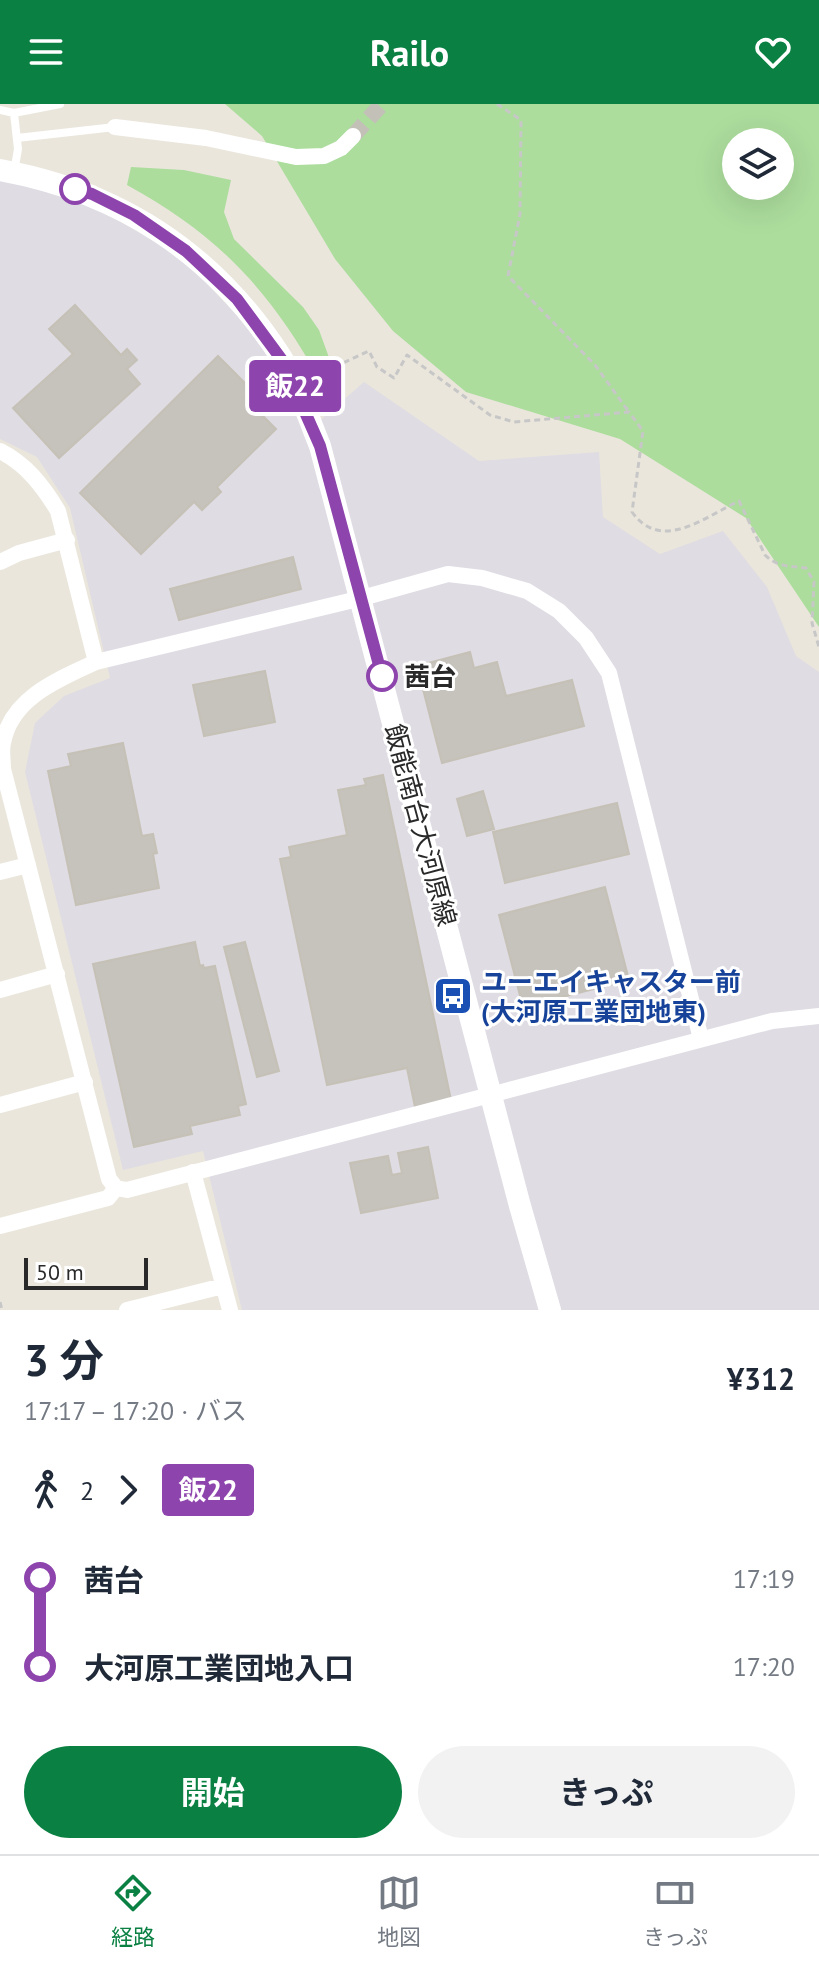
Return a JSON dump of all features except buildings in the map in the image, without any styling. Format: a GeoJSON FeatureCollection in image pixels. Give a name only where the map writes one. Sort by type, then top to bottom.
{"type":"FeatureCollection","features":[{"type":"Feature","properties":{"kind":"street"},"geometry":{"type":"LineString","coordinates":[[115,127],[206,138],[296,157],[324,156],[341,148],[353,136]]}},
{"type":"Feature","properties":{"kind":"street","name":"飯能南台大河原線"},"geometry":{"type":"LineString","coordinates":[[7,171],[92,194],[134,215],[186,251],[237,299],[282,360],[301,398],[320,446],[362,598],[523,1219],[550,1310]]}},
{"type":"Feature","properties":{"kind":"street"},"geometry":{"type":"LineString","coordinates":[[0,451],[30,472],[58,511],[96,662]]}},
{"type":"Feature","properties":{"kind":"street"},"geometry":{"type":"LineString","coordinates":[[0,562],[19,553],[67,540]]}},
{"type":"Feature","properties":{"kind":"street"},"geometry":{"type":"LineString","coordinates":[[701,1039],[609,673],[586,638],[559,611],[527,591],[482,578],[448,574],[362,598],[96,662],[59,679],[30,698],[12,718],[3,743],[1,769],[109,1179],[116,1188],[127,1190],[772,1021],[819,1016]]}},
{"type":"Feature","properties":{"kind":"street"},"geometry":{"type":"LineString","coordinates":[[0,872],[28,865]]}},
{"type":"Feature","properties":{"kind":"street"},"geometry":{"type":"LineString","coordinates":[[0,990],[57,974]]}},
{"type":"Feature","properties":{"kind":"street"},"geometry":{"type":"LineString","coordinates":[[0,1105],[85,1082]]}},
{"type":"Feature","properties":{"kind":"street"},"geometry":{"type":"LineString","coordinates":[[193,1172],[230,1310]]}},
{"type":"Feature","properties":{"kind":"street"},"geometry":{"type":"LineString","coordinates":[[0,1226],[108,1198],[116,1188]]}},
{"type":"Feature","properties":{"kind":"street"},"geometry":{"type":"LineString","coordinates":[[127,1310],[223,1286]]}},
{"type":"Feature","properties":{"kind":"lane"},"geometry":{"type":"LineString","coordinates":[[7,171],[17,138],[5,111],[60,104]]}},
{"type":"Feature","properties":{"kind":"lane"},"geometry":{"type":"LineString","coordinates":[[17,138],[115,127]]}},
{"type":"Feature","properties":{"kind":"path"},"geometry":{"type":"LineString","coordinates":[[497,104],[521,120],[520,214],[508,276],[595,365],[643,431],[632,512],[640,523],[656,531],[676,531],[739,501],[765,555],[781,565],[806,568],[814,582],[812,623],[819,647]]}},
{"type":"Feature","properties":{"kind":"path"},"geometry":{"type":"LineString","coordinates":[[334,367],[369,351],[377,367],[394,378],[407,355],[490,415],[514,422],[629,412]]}},
{"type":"Feature","properties":{"kind":"path"},"geometry":{"type":"LineString","coordinates":[[0,1302],[2,1310]]}},
{"type":"Feature","properties":{"kind":"shaded area"},"geometry":{"type":"Polygon","coordinates":[[[0,178],[93,206],[182,257],[266,346],[310,429],[364,382],[479,461],[599,452],[603,517],[660,554],[723,531],[767,587],[796,656],[819,672],[819,1310],[242,1310],[203,1151],[123,1170],[25,772],[35,723],[64,696],[110,678],[70,508],[37,457],[0,439],[0,178]]]}},
{"type":"Feature","properties":{"kind":"green space"},"geometry":{"type":"Polygon","coordinates":[[[225,104],[819,104],[819,627],[746,518],[620,439],[466,392],[393,331],[335,259],[262,136],[225,104]]]}},
{"type":"Feature","properties":{"kind":"green space"},"geometry":{"type":"Polygon","coordinates":[[[131,167],[184,170],[231,180],[224,212],[234,239],[303,307],[319,330],[335,374],[319,379],[281,318],[260,291],[214,244],[188,223],[127,185],[131,167]]]}},
{"type":"Feature","properties":{"kind":"tunnel"},"geometry":{"type":"LineString","coordinates":[[353,136],[382,104]]}},
{"type":"Feature","properties":{"kind":"bus line","name":"飯22"},"geometry":{"type":"LineString","coordinates":[[75,189],[134,215],[186,251],[237,299],[282,360],[320,446],[382,676]]}},
{"type":"Feature","properties":{"kind":"place","name":"茜台"},"geometry":{"type":"Point","coordinates":[382,676]}},
{"type":"Feature","properties":{"kind":"place","name":"ユーエイキャスター前 (大河原工業団地東)"},"geometry":{"type":"Point","coordinates":[453,996]}}]}
